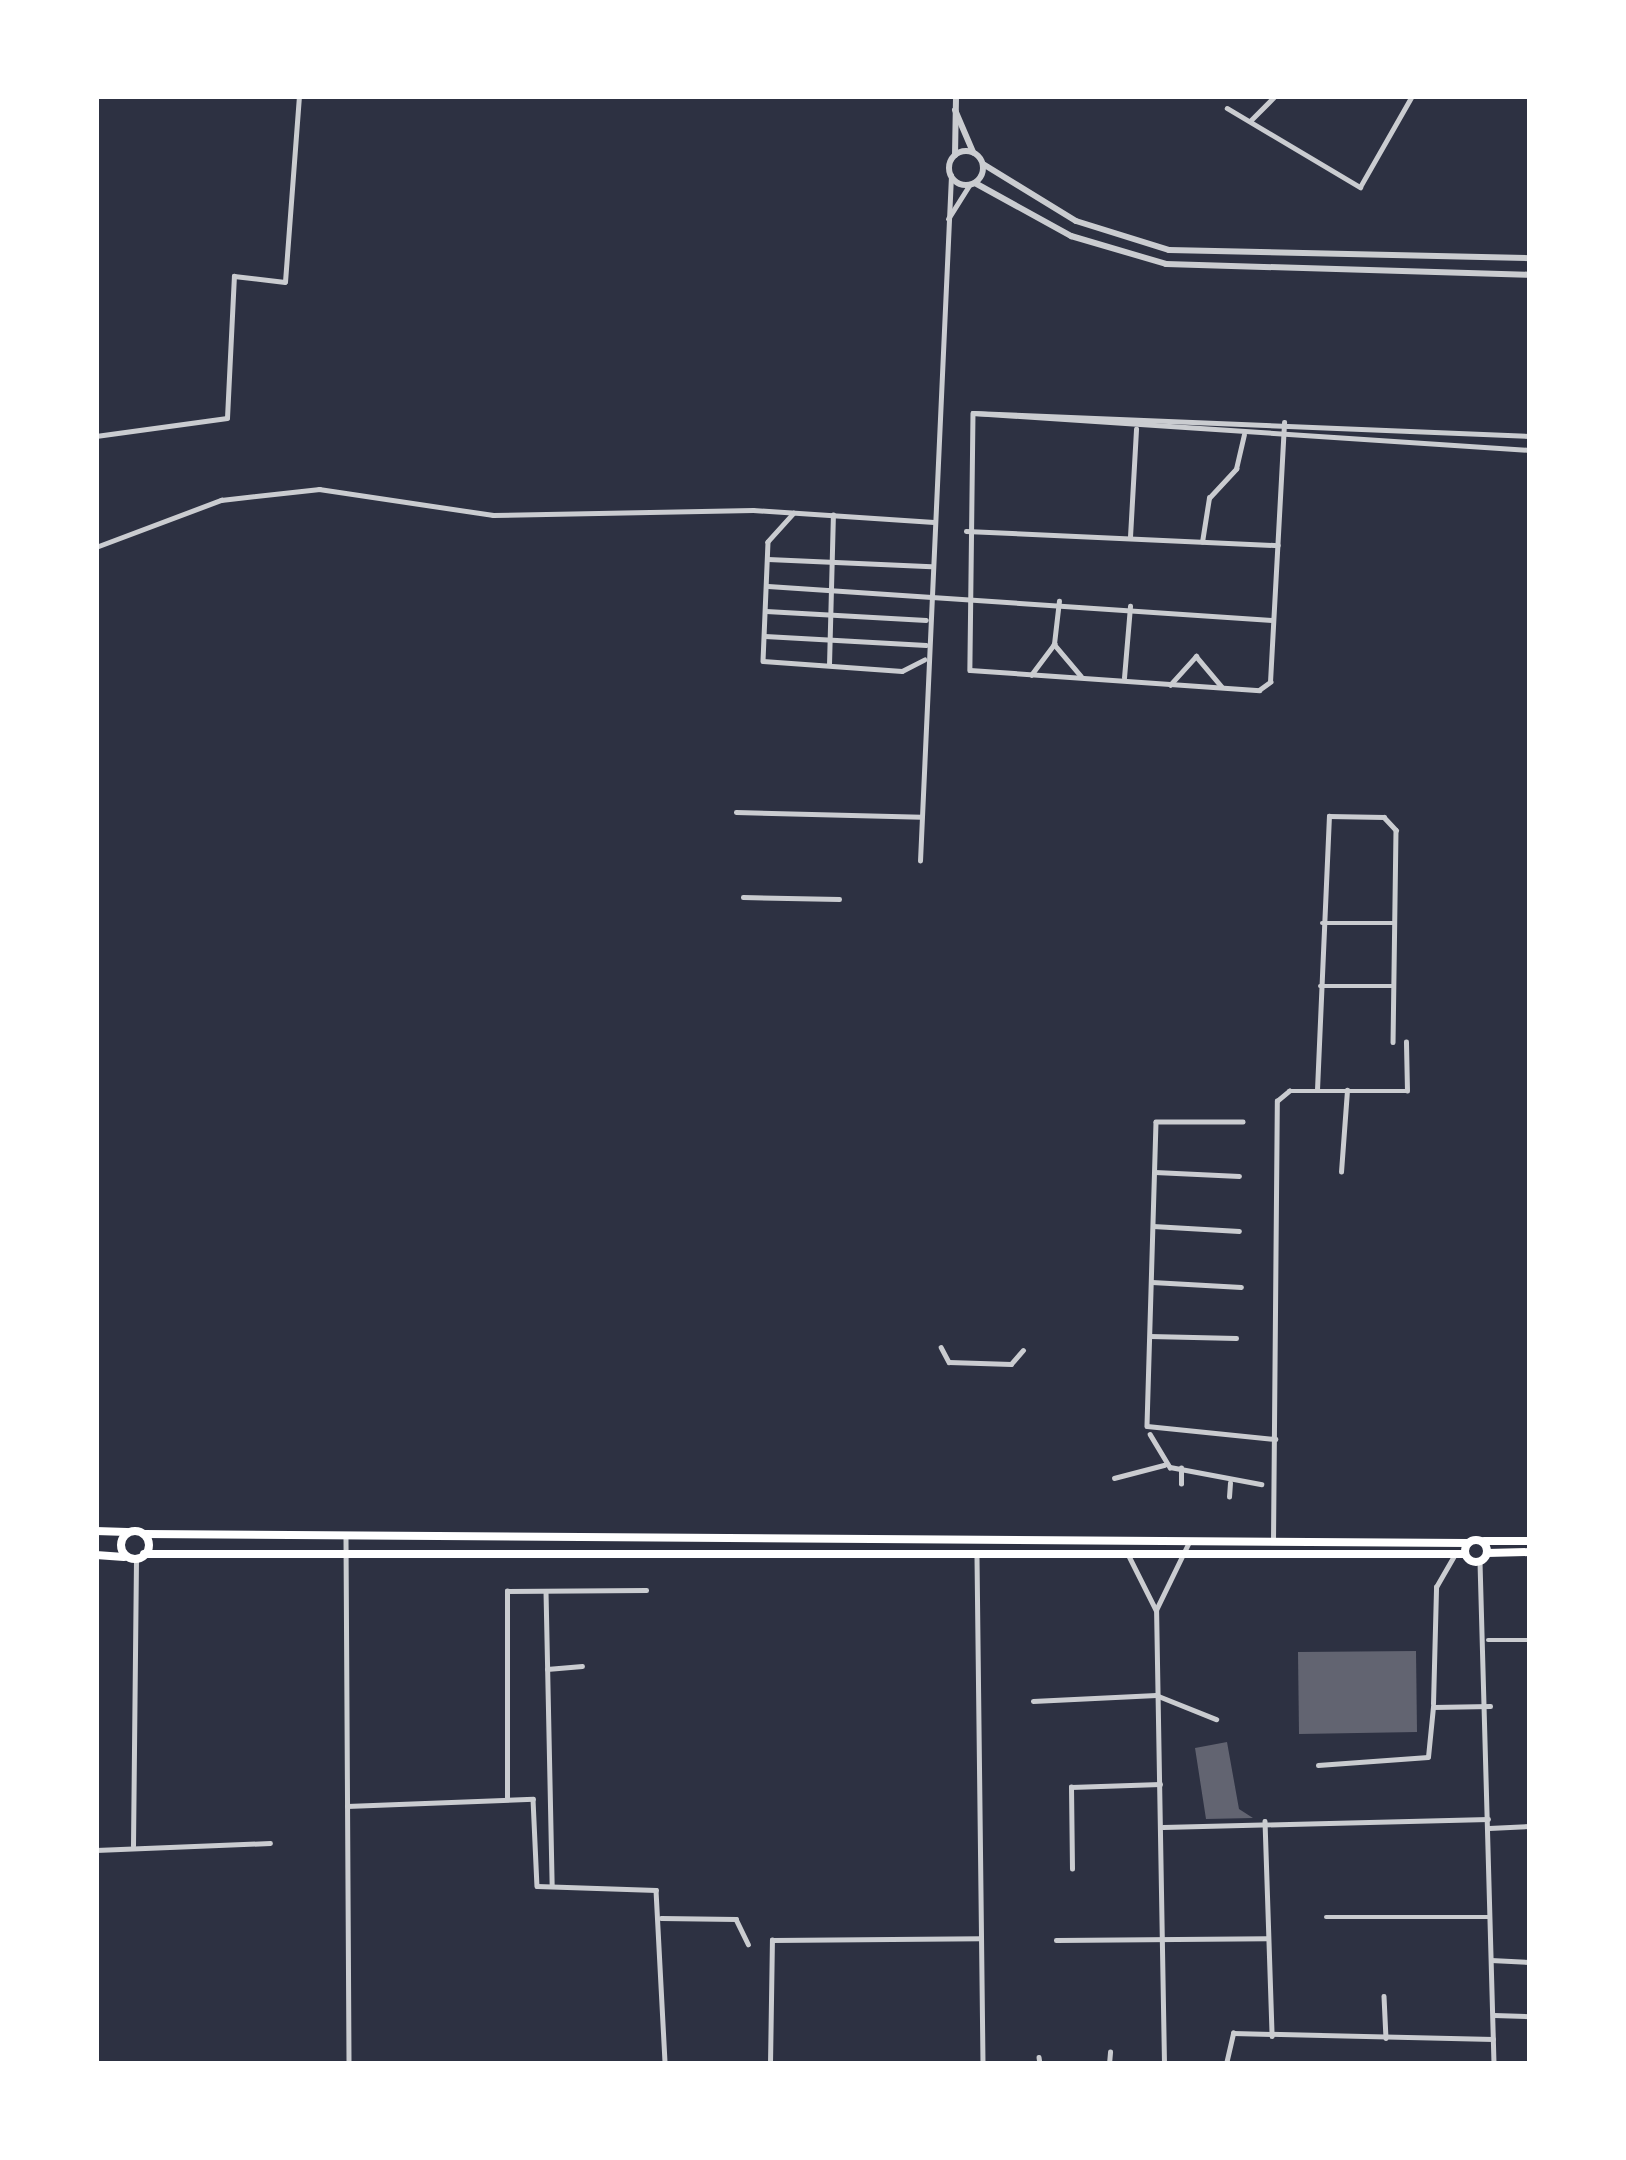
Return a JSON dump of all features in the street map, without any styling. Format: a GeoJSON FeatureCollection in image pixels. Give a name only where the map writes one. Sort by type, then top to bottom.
{"type":"FeatureCollection","features":[{"type":"Feature","properties":{"kind":"main road"},"geometry":{"type":"LineString","coordinates":[[96,1531],[346,1538],[1273,1541],[1463,1550],[1480,1562],[1487,1553]]}},
{"type":"Feature","properties":{"kind":"main road"},"geometry":{"type":"LineString","coordinates":[[128,1532],[136,1557]]}},
{"type":"Feature","properties":{"kind":"main road"},"geometry":{"type":"LineString","coordinates":[[136,1557],[144,1534]]}},
{"type":"Feature","properties":{"kind":"main road"},"geometry":{"type":"LineString","coordinates":[[96,1555],[1463,1550],[1481,1541],[1530,1541]]}},
{"type":"Feature","properties":{"kind":"main road"},"geometry":{"type":"LineString","coordinates":[[1481,1541],[1487,1553]]}},
{"type":"Feature","properties":{"kind":"main road"},"geometry":{"type":"LineString","coordinates":[[1487,1553],[1530,1552]]}},
{"type":"Feature","properties":{"kind":"street"},"geometry":{"type":"LineString","coordinates":[[96,436],[226,418],[234,276],[285,282],[299,96]]}},
{"type":"Feature","properties":{"kind":"street"},"geometry":{"type":"LineString","coordinates":[[920,861],[945,224],[955,154],[956,96]]}},
{"type":"Feature","properties":{"kind":"street"},"geometry":{"type":"LineString","coordinates":[[1250,121],[1275,96]]}},
{"type":"Feature","properties":{"kind":"street"},"geometry":{"type":"LineString","coordinates":[[1227,107],[1360,188],[1412,96]]}},
{"type":"Feature","properties":{"kind":"street"},"geometry":{"type":"LineString","coordinates":[[955,107],[973,152],[983,164],[1076,221],[1169,250],[1530,258]]}},
{"type":"Feature","properties":{"kind":"street"},"geometry":{"type":"LineString","coordinates":[[955,154],[973,152]]}},
{"type":"Feature","properties":{"kind":"street"},"geometry":{"type":"LineString","coordinates":[[945,224],[983,164]]}},
{"type":"Feature","properties":{"kind":"street"},"geometry":{"type":"LineString","coordinates":[[951,176],[1071,236],[1166,264],[1530,275]]}},
{"type":"Feature","properties":{"kind":"street"},"geometry":{"type":"LineString","coordinates":[[973,413],[966,531],[971,596],[968,666],[1223,688],[1269,685],[1284,422]]}},
{"type":"Feature","properties":{"kind":"street"},"geometry":{"type":"LineString","coordinates":[[973,413],[1284,422],[1530,436]]}},
{"type":"Feature","properties":{"kind":"street"},"geometry":{"type":"LineString","coordinates":[[973,413],[1136,428],[1530,450]]}},
{"type":"Feature","properties":{"kind":"street"},"geometry":{"type":"LineString","coordinates":[[1130,537],[1136,428]]}},
{"type":"Feature","properties":{"kind":"street"},"geometry":{"type":"LineString","coordinates":[[1202,542],[1209,498],[1236,469],[1244,435]]}},
{"type":"Feature","properties":{"kind":"street"},"geometry":{"type":"LineString","coordinates":[[96,547],[259,491],[382,492],[493,515],[794,513],[934,522]]}},
{"type":"Feature","properties":{"kind":"street"},"geometry":{"type":"LineString","coordinates":[[794,513],[770,538],[763,661],[902,671],[925,659]]}},
{"type":"Feature","properties":{"kind":"street"},"geometry":{"type":"LineString","coordinates":[[829,665],[833,515]]}},
{"type":"Feature","properties":{"kind":"street"},"geometry":{"type":"LineString","coordinates":[[966,531],[1278,545]]}},
{"type":"Feature","properties":{"kind":"street"},"geometry":{"type":"LineString","coordinates":[[769,559],[932,566]]}},
{"type":"Feature","properties":{"kind":"street"},"geometry":{"type":"LineString","coordinates":[[768,586],[932,592],[1272,620]]}},
{"type":"Feature","properties":{"kind":"street"},"geometry":{"type":"LineString","coordinates":[[1031,675],[1054,644],[1059,601]]}},
{"type":"Feature","properties":{"kind":"street"},"geometry":{"type":"LineString","coordinates":[[1124,681],[1130,606]]}},
{"type":"Feature","properties":{"kind":"street"},"geometry":{"type":"LineString","coordinates":[[766,611],[929,620]]}},
{"type":"Feature","properties":{"kind":"street"},"geometry":{"type":"LineString","coordinates":[[765,636],[926,645]]}},
{"type":"Feature","properties":{"kind":"street"},"geometry":{"type":"LineString","coordinates":[[1054,644],[1082,678]]}},
{"type":"Feature","properties":{"kind":"street"},"geometry":{"type":"LineString","coordinates":[[1170,686],[1203,656],[1223,688]]}},
{"type":"Feature","properties":{"kind":"street"},"geometry":{"type":"LineString","coordinates":[[736,812],[920,817]]}},
{"type":"Feature","properties":{"kind":"street"},"geometry":{"type":"LineString","coordinates":[[1317,1090],[1321,828],[1342,814],[1394,823],[1393,1042]]}},
{"type":"Feature","properties":{"kind":"street"},"geometry":{"type":"LineString","coordinates":[[743,897],[839,899]]}},
{"type":"Feature","properties":{"kind":"street"},"geometry":{"type":"LineString","coordinates":[[1319,923],[1394,923]]}},
{"type":"Feature","properties":{"kind":"street"},"geometry":{"type":"LineString","coordinates":[[1320,986],[1394,986]]}},
{"type":"Feature","properties":{"kind":"street"},"geometry":{"type":"LineString","coordinates":[[1273,1541],[1275,1112],[1283,1093],[1407,1091],[1406,1042]]}},
{"type":"Feature","properties":{"kind":"street"},"geometry":{"type":"LineString","coordinates":[[1341,1172],[1347,1090]]}},
{"type":"Feature","properties":{"kind":"street"},"geometry":{"type":"LineString","coordinates":[[1165,1464],[1150,1434],[1156,1123],[1243,1122]]}},
{"type":"Feature","properties":{"kind":"street"},"geometry":{"type":"LineString","coordinates":[[1155,1172],[1238,1176]]}},
{"type":"Feature","properties":{"kind":"street"},"geometry":{"type":"LineString","coordinates":[[1154,1226],[1239,1231]]}},
{"type":"Feature","properties":{"kind":"street"},"geometry":{"type":"LineString","coordinates":[[1152,1282],[1241,1287]]}},
{"type":"Feature","properties":{"kind":"street"},"geometry":{"type":"LineString","coordinates":[[1150,1336],[1236,1338]]}},
{"type":"Feature","properties":{"kind":"street"},"geometry":{"type":"LineString","coordinates":[[940,1347],[950,1362],[1011,1364],[1023,1350]]}},
{"type":"Feature","properties":{"kind":"street"},"geometry":{"type":"LineString","coordinates":[[1150,1434],[1275,1439]]}},
{"type":"Feature","properties":{"kind":"street"},"geometry":{"type":"LineString","coordinates":[[1114,1478],[1165,1464],[1219,1470],[1230,1483],[1229,1498]]}},
{"type":"Feature","properties":{"kind":"street"},"geometry":{"type":"LineString","coordinates":[[1181,1468],[1181,1484]]}},
{"type":"Feature","properties":{"kind":"street"},"geometry":{"type":"LineString","coordinates":[[1230,1483],[1261,1484]]}},
{"type":"Feature","properties":{"kind":"street"},"geometry":{"type":"LineString","coordinates":[[346,1538],[350,2064]]}},
{"type":"Feature","properties":{"kind":"street"},"geometry":{"type":"LineString","coordinates":[[1164,2064],[1168,1934],[1156,1610],[1190,1541]]}},
{"type":"Feature","properties":{"kind":"street"},"geometry":{"type":"LineString","coordinates":[[1318,1765],[1428,1756],[1436,1587],[1463,1550]]}},
{"type":"Feature","properties":{"kind":"street"},"geometry":{"type":"LineString","coordinates":[[977,1551],[983,2064]]}},
{"type":"Feature","properties":{"kind":"street"},"geometry":{"type":"LineString","coordinates":[[1127,1553],[1156,1610]]}},
{"type":"Feature","properties":{"kind":"street"},"geometry":{"type":"LineString","coordinates":[[134,1846],[136,1557]]}},
{"type":"Feature","properties":{"kind":"street"},"geometry":{"type":"LineString","coordinates":[[1480,1562],[1490,1706],[1494,2064]]}},
{"type":"Feature","properties":{"kind":"street"},"geometry":{"type":"LineString","coordinates":[[507,1797],[507,1591],[646,1590]]}},
{"type":"Feature","properties":{"kind":"street"},"geometry":{"type":"LineString","coordinates":[[546,1591],[552,1888]]}},
{"type":"Feature","properties":{"kind":"street"},"geometry":{"type":"LineString","coordinates":[[1488,1640],[1530,1640]]}},
{"type":"Feature","properties":{"kind":"street"},"geometry":{"type":"LineString","coordinates":[[547,1669],[582,1666]]}},
{"type":"Feature","properties":{"kind":"street"},"geometry":{"type":"LineString","coordinates":[[1033,1701],[1156,1695],[1216,1719]]}},
{"type":"Feature","properties":{"kind":"street"},"geometry":{"type":"LineString","coordinates":[[1433,1707],[1490,1706]]}},
{"type":"Feature","properties":{"kind":"street"},"geometry":{"type":"LineString","coordinates":[[1072,1869],[1071,1787],[1160,1784]]}},
{"type":"Feature","properties":{"kind":"street"},"geometry":{"type":"LineString","coordinates":[[347,1806],[533,1799],[537,1886],[656,1890],[665,2064]]}},
{"type":"Feature","properties":{"kind":"street"},"geometry":{"type":"LineString","coordinates":[[1163,1827],[1489,1819]]}},
{"type":"Feature","properties":{"kind":"street"},"geometry":{"type":"LineString","coordinates":[[1265,1821],[1272,2036]]}},
{"type":"Feature","properties":{"kind":"street"},"geometry":{"type":"LineString","coordinates":[[1489,1828],[1530,1826]]}},
{"type":"Feature","properties":{"kind":"street"},"geometry":{"type":"LineString","coordinates":[[96,1850],[270,1843]]}},
{"type":"Feature","properties":{"kind":"street"},"geometry":{"type":"LineString","coordinates":[[1326,1917],[1490,1917]]}},
{"type":"Feature","properties":{"kind":"street"},"geometry":{"type":"LineString","coordinates":[[661,1918],[736,1919],[748,1944]]}},
{"type":"Feature","properties":{"kind":"street"},"geometry":{"type":"LineString","coordinates":[[1056,1940],[1168,1934],[1267,1938]]}},
{"type":"Feature","properties":{"kind":"street"},"geometry":{"type":"LineString","coordinates":[[770,2064],[772,1940],[981,1938]]}},
{"type":"Feature","properties":{"kind":"street"},"geometry":{"type":"LineString","coordinates":[[1492,1960],[1530,1961]]}},
{"type":"Feature","properties":{"kind":"street"},"geometry":{"type":"LineString","coordinates":[[1384,1996],[1386,2038]]}},
{"type":"Feature","properties":{"kind":"street"},"geometry":{"type":"LineString","coordinates":[[1493,2015],[1530,2016]]}},
{"type":"Feature","properties":{"kind":"street"},"geometry":{"type":"LineString","coordinates":[[1226,2064],[1228,2035],[1493,2039]]}},
{"type":"Feature","properties":{"kind":"street"},"geometry":{"type":"LineString","coordinates":[[1109,2064],[1110,2052]]}},
{"type":"Feature","properties":{"kind":"building"},"geometry":{"type":"Polygon","coordinates":[[[1416,1651],[1417,1732],[1299,1734],[1298,1652],[1416,1651]]]}},
{"type":"Feature","properties":{"kind":"building"},"geometry":{"type":"Polygon","coordinates":[[[1227,1742],[1239,1809],[1253,1818],[1206,1819],[1195,1748],[1227,1742]]]}}]}
